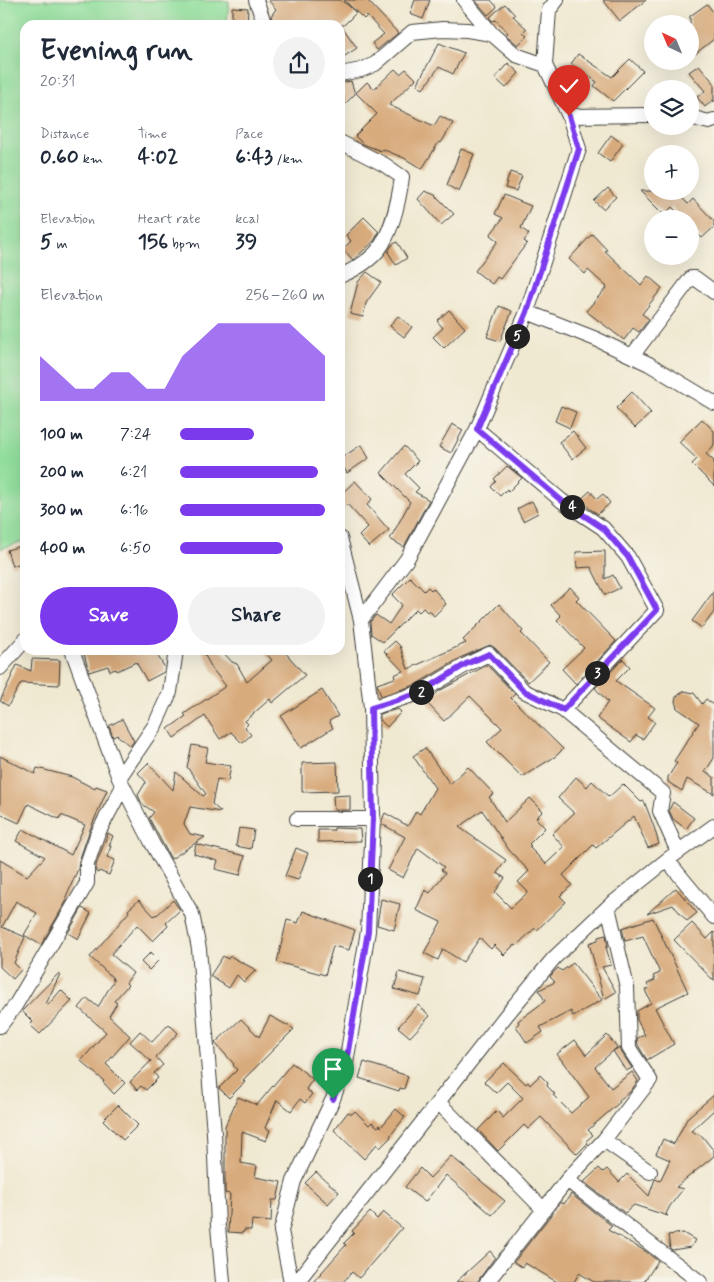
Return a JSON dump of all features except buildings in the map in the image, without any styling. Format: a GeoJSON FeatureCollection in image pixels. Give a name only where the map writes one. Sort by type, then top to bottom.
{"type":"FeatureCollection","features":[{"type":"Feature","properties":{"kind":"street"},"geometry":{"type":"LineString","coordinates":[[256,0],[263,20]]}},
{"type":"Feature","properties":{"kind":"street"},"geometry":{"type":"LineString","coordinates":[[464,0],[492,34],[516,56],[545,65]]}},
{"type":"Feature","properties":{"kind":"street"},"geometry":{"type":"LineString","coordinates":[[361,620],[406,559],[477,429],[527,312],[579,149],[569,116],[545,65],[550,3]]}},
{"type":"Feature","properties":{"kind":"street"},"geometry":{"type":"LineString","coordinates":[[345,73],[361,70],[374,64],[412,32],[443,28],[492,34]]}},
{"type":"Feature","properties":{"kind":"street"},"geometry":{"type":"LineString","coordinates":[[569,116],[644,115]]}},
{"type":"Feature","properties":{"kind":"street"},"geometry":{"type":"LineString","coordinates":[[699,119],[709,122],[714,120]]}},
{"type":"Feature","properties":{"kind":"street"},"geometry":{"type":"LineString","coordinates":[[345,144],[385,164],[402,177],[399,198],[388,231],[379,249],[363,264],[345,273]]}},
{"type":"Feature","properties":{"kind":"street"},"geometry":{"type":"LineString","coordinates":[[632,356],[691,278],[695,278],[714,292]]}},
{"type":"Feature","properties":{"kind":"street"},"geometry":{"type":"LineString","coordinates":[[527,312],[596,339],[632,356],[714,403]]}},
{"type":"Feature","properties":{"kind":"street"},"geometry":{"type":"LineString","coordinates":[[477,429],[562,501],[603,528],[628,557],[657,610],[563,710]]}},
{"type":"Feature","properties":{"kind":"street"},"geometry":{"type":"LineString","coordinates":[[291,1282],[281,1231],[294,1181],[333,1099],[346,1063],[368,931],[373,819],[371,708],[361,620],[345,558]]}},
{"type":"Feature","properties":{"kind":"street"},"geometry":{"type":"LineString","coordinates":[[0,668],[20,646]]}},
{"type":"Feature","properties":{"kind":"street"},"geometry":{"type":"LineString","coordinates":[[371,708],[420,693],[466,664],[489,654],[524,691],[563,710],[663,793],[660,810],[672,856],[714,917]]}},
{"type":"Feature","properties":{"kind":"street"},"geometry":{"type":"LineString","coordinates":[[74,655],[121,782],[152,844],[192,914],[199,949],[214,1132],[218,1226],[223,1282]]}},
{"type":"Feature","properties":{"kind":"street"},"geometry":{"type":"LineString","coordinates":[[0,1026],[15,1006],[87,883],[87,864],[97,835],[121,782],[156,725],[170,692],[175,655]]}},
{"type":"Feature","properties":{"kind":"street"},"geometry":{"type":"LineString","coordinates":[[297,819],[373,819]]}},
{"type":"Feature","properties":{"kind":"street"},"geometry":{"type":"LineString","coordinates":[[297,1282],[508,1013],[554,958],[608,907],[672,856],[714,826]]}},
{"type":"Feature","properties":{"kind":"street"},"geometry":{"type":"LineString","coordinates":[[487,1282],[567,1180],[604,1140],[650,1080],[629,1048],[627,987],[608,907]]}},
{"type":"Feature","properties":{"kind":"street"},"geometry":{"type":"LineString","coordinates":[[438,1103],[544,1210]]}},
{"type":"Feature","properties":{"kind":"street"},"geometry":{"type":"LineString","coordinates":[[604,1140],[650,1172]]}},
{"type":"Feature","properties":{"kind":"street"},"geometry":{"type":"LineString","coordinates":[[567,1180],[700,1282]]}},
{"type":"Feature","properties":{"kind":"green space"},"geometry":{"type":"Polygon","coordinates":[[[0,0],[229,1],[227,20],[20,20],[20,543],[0,549],[0,0]]]}},
{"type":"Feature","properties":{"kind":"route"},"geometry":{"type":"LineString","coordinates":[[333,1099],[346,1063],[368,931],[373,819],[371,708],[420,693],[466,664],[489,654],[524,691],[563,710],[657,610],[628,557],[603,528],[562,501],[477,429],[527,312],[579,149],[569,116]]}}]}
